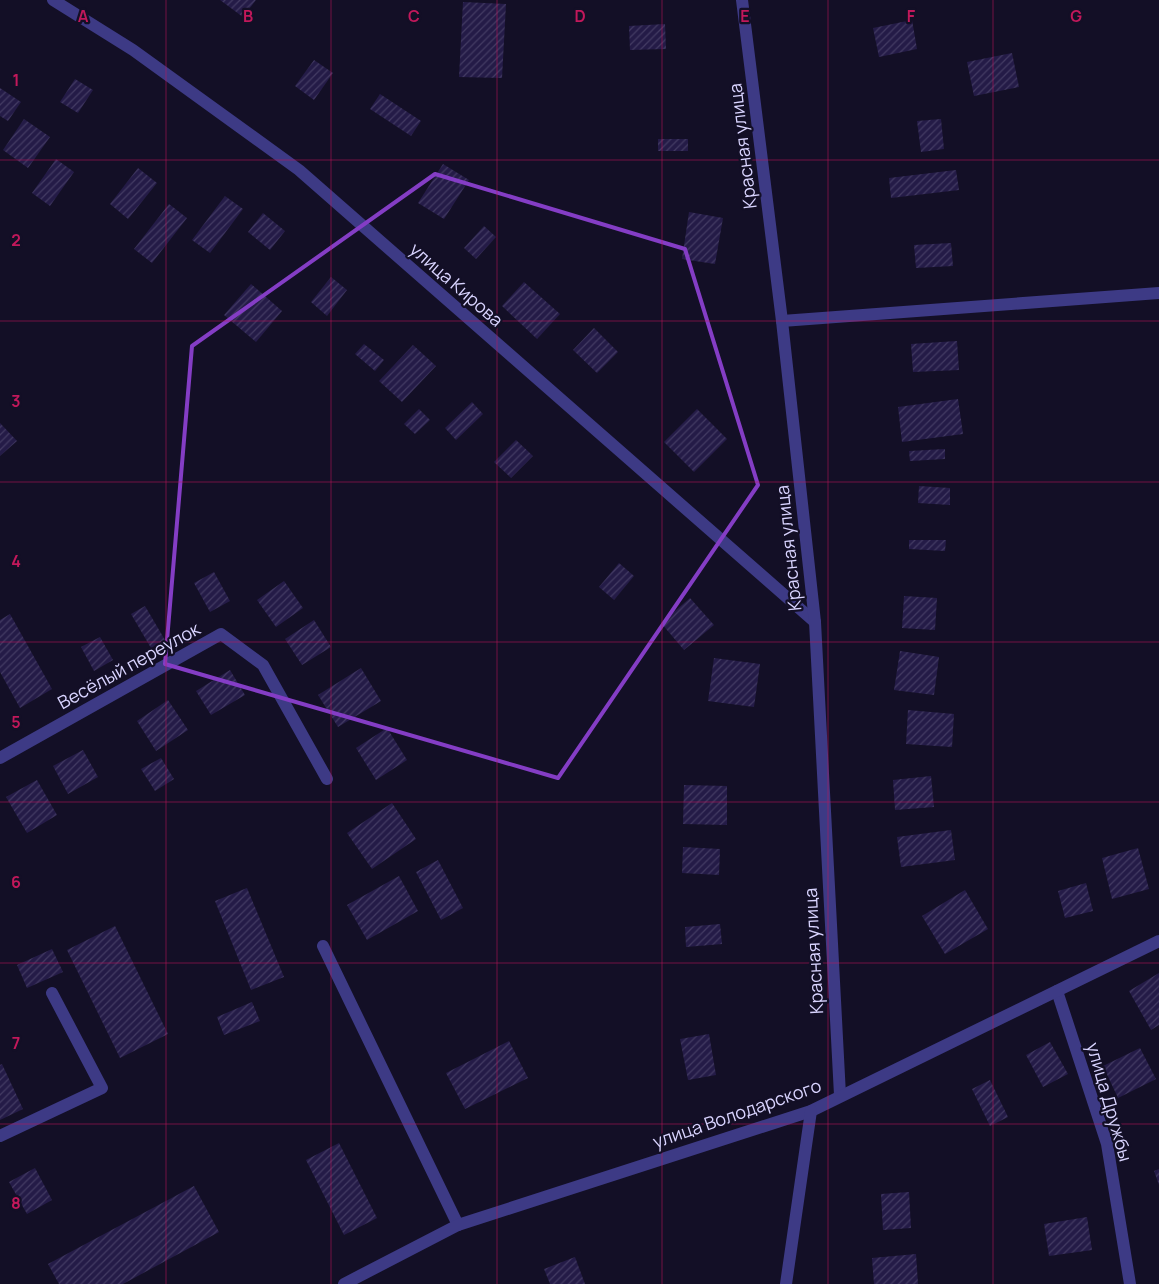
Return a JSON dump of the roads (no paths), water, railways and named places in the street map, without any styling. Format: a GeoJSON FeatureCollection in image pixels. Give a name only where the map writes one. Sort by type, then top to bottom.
{"type":"FeatureCollection","features":[{"type":"Feature","properties":{"kind":"street","name":"улица Кирова"},"geometry":{"type":"LineString","coordinates":[[53,0],[133,50],[298,170],[815,622]]}},
{"type":"Feature","properties":{"kind":"street","name":"Красная улица"},"geometry":{"type":"LineString","coordinates":[[742,0],[782,321],[815,622],[840,1096]]}},
{"type":"Feature","properties":{"kind":"street"},"geometry":{"type":"LineString","coordinates":[[782,321],[1159,293]]}},
{"type":"Feature","properties":{"kind":"street","name":"Весёлый переулок"},"geometry":{"type":"LineString","coordinates":[[0,758],[222,634],[263,665],[327,779]]}},
{"type":"Feature","properties":{"kind":"street","name":"улица Володарского"},"geometry":{"type":"LineString","coordinates":[[344,1284],[458,1225],[811,1111],[1159,941]]}},
{"type":"Feature","properties":{"kind":"street"},"geometry":{"type":"LineString","coordinates":[[323,946],[458,1225]]}},
{"type":"Feature","properties":{"kind":"street","name":"улица Дружбы"},"geometry":{"type":"LineString","coordinates":[[1057,991],[1107,1144],[1130,1284]]}},
{"type":"Feature","properties":{"kind":"street"},"geometry":{"type":"LineString","coordinates":[[0,1136],[102,1088],[52,993]]}},
{"type":"Feature","properties":{"kind":"street"},"geometry":{"type":"LineString","coordinates":[[786,1284],[811,1111]]}}]}
